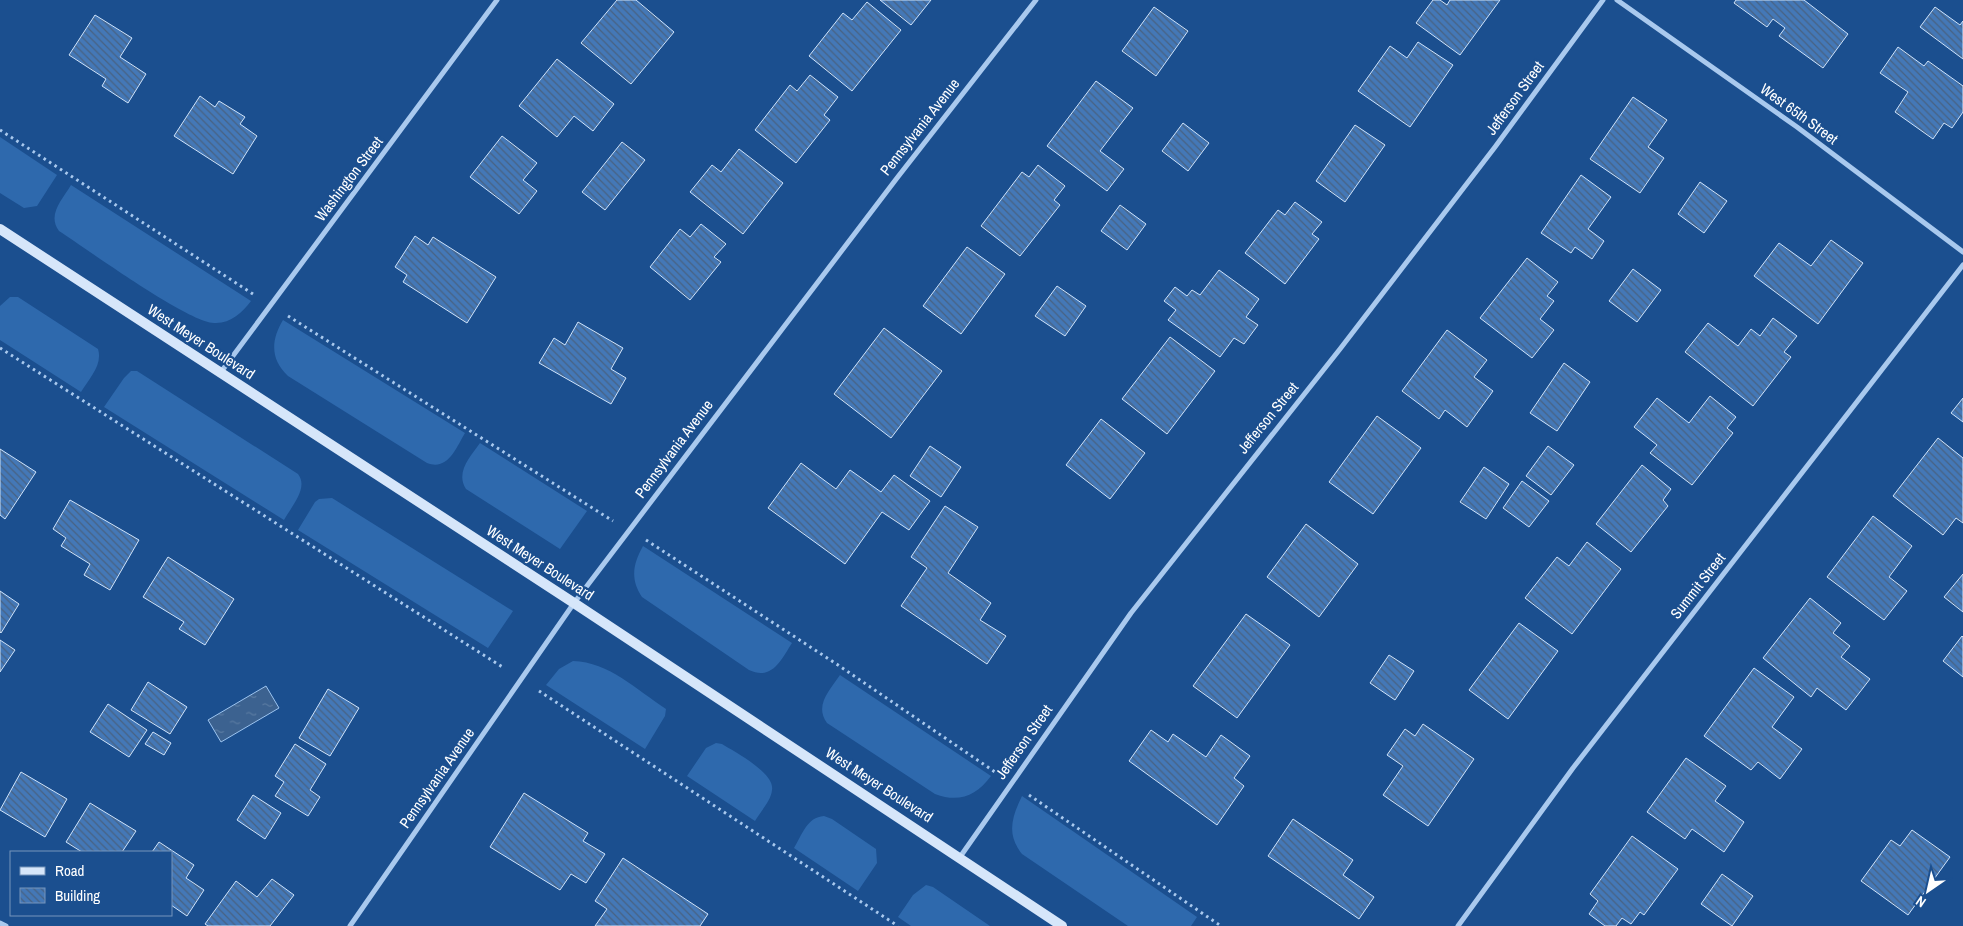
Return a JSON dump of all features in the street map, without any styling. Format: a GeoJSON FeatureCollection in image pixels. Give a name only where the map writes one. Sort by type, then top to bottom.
{"type":"FeatureCollection","features":[{"type":"Feature","properties":{"kind":"main road","name":"West Meyer Boulevard"},"geometry":{"type":"LineString","coordinates":[[0,229],[574,603],[1062,926]]}},
{"type":"Feature","properties":{"kind":"street","name":"Washington Street"},"geometry":{"type":"LineString","coordinates":[[221,372],[497,0]]}},
{"type":"Feature","properties":{"kind":"street","name":"Pennsylvania Avenue"},"geometry":{"type":"LineString","coordinates":[[350,926],[574,603],[890,186],[1036,0]]}},
{"type":"Feature","properties":{"kind":"street","name":"Jefferson Street"},"geometry":{"type":"LineString","coordinates":[[960,857],[1132,613],[1340,349],[1489,155],[1602,0]]}},
{"type":"Feature","properties":{"kind":"street","name":"West 65th Street"},"geometry":{"type":"LineString","coordinates":[[1618,0],[1797,127],[1963,252]]}},
{"type":"Feature","properties":{"kind":"street","name":"Summit Street"},"geometry":{"type":"LineString","coordinates":[[1458,926],[1573,768],[1963,264]]}},
{"type":"Feature","properties":{"kind":"street"},"geometry":{"type":"LineString","coordinates":[[0,923],[6,926]]}},
{"type":"Feature","properties":{"kind":"path"},"geometry":{"type":"LineString","coordinates":[[0,130],[256,296]]}},
{"type":"Feature","properties":{"kind":"path"},"geometry":{"type":"LineString","coordinates":[[286,314],[616,523]]}},
{"type":"Feature","properties":{"kind":"path"},"geometry":{"type":"LineString","coordinates":[[0,348],[508,670]]}},
{"type":"Feature","properties":{"kind":"path"},"geometry":{"type":"LineString","coordinates":[[648,541],[838,665],[1221,926]]}},
{"type":"Feature","properties":{"kind":"path"},"geometry":{"type":"LineString","coordinates":[[541,692],[898,926]]}},
{"type":"Feature","properties":{"kind":"shaded area"},"geometry":{"type":"Polygon","coordinates":[[[0,137],[57,175],[37,206],[24,208],[0,193],[0,137]]]}},
{"type":"Feature","properties":{"kind":"shaded area"},"geometry":{"type":"Polygon","coordinates":[[[71,185],[251,301],[244,310],[230,320],[214,323],[182,311],[160,298],[59,231],[56,225],[55,213],[71,185]]]}},
{"type":"Feature","properties":{"kind":"shaded area"},"geometry":{"type":"Polygon","coordinates":[[[10,297],[18,297],[98,349],[99,361],[81,392],[0,340],[0,306],[10,297]]]}},
{"type":"Feature","properties":{"kind":"shaded area"},"geometry":{"type":"Polygon","coordinates":[[[283,320],[465,433],[455,451],[441,464],[427,463],[288,376],[278,363],[274,349],[276,335],[283,320]]]}},
{"type":"Feature","properties":{"kind":"shaded area"},"geometry":{"type":"Polygon","coordinates":[[[131,371],[137,371],[298,474],[301,479],[300,491],[284,520],[104,407],[131,371]]]}},
{"type":"Feature","properties":{"kind":"shaded area"},"geometry":{"type":"Polygon","coordinates":[[[480,443],[587,511],[560,549],[466,489],[463,483],[463,470],[480,443]]]}},
{"type":"Feature","properties":{"kind":"shaded area"},"geometry":{"type":"Polygon","coordinates":[[[332,498],[513,611],[488,648],[298,530],[315,502],[319,499],[332,498]]]}},
{"type":"Feature","properties":{"kind":"shaded area"},"geometry":{"type":"Polygon","coordinates":[[[643,546],[792,643],[780,662],[770,671],[764,673],[749,670],[642,597],[634,578],[634,572],[643,546]]]}},
{"type":"Feature","properties":{"kind":"shaded area"},"geometry":{"type":"Polygon","coordinates":[[[573,661],[599,666],[611,672],[666,709],[665,716],[645,749],[546,685],[559,669],[573,661]]]}},
{"type":"Feature","properties":{"kind":"shaded area"},"geometry":{"type":"Polygon","coordinates":[[[840,675],[991,776],[973,793],[959,798],[944,797],[935,794],[827,723],[823,716],[823,704],[828,692],[840,675]]]}},
{"type":"Feature","properties":{"kind":"shaded area"},"geometry":{"type":"Polygon","coordinates":[[[716,743],[722,744],[753,764],[761,770],[771,783],[770,798],[755,821],[687,776],[706,748],[716,743]]]}},
{"type":"Feature","properties":{"kind":"shaded area"},"geometry":{"type":"Polygon","coordinates":[[[1022,796],[1197,917],[1191,926],[1128,926],[1022,854],[1014,839],[1012,825],[1022,796]]]}},
{"type":"Feature","properties":{"kind":"shaded area"},"geometry":{"type":"Polygon","coordinates":[[[824,816],[832,819],[876,849],[877,863],[858,891],[794,848],[809,823],[818,817],[824,816]]]}},
{"type":"Feature","properties":{"kind":"shaded area"},"geometry":{"type":"Polygon","coordinates":[[[926,885],[933,887],[990,926],[911,926],[898,917],[913,895],[926,885]]]}},
{"type":"Feature","properties":{"kind":"water"},"geometry":{"type":"Polygon","coordinates":[[[266,686],[279,708],[221,742],[208,720],[266,686]]]}},
{"type":"Feature","properties":{"kind":"building"},"geometry":{"type":"Polygon","coordinates":[[[617,0],[636,0],[674,32],[631,84],[581,43],[617,0]]]}},
{"type":"Feature","properties":{"kind":"building"},"geometry":{"type":"Polygon","coordinates":[[[880,0],[931,0],[911,25],[880,0]]]}},
{"type":"Feature","properties":{"kind":"building"},"geometry":{"type":"Polygon","coordinates":[[[1433,0],[1440,0],[1447,5],[1450,0],[1500,0],[1460,55],[1416,23],[1433,0]]]}},
{"type":"Feature","properties":{"kind":"building"},"geometry":{"type":"Polygon","coordinates":[[[1736,0],[1804,0],[1848,34],[1823,68],[1779,36],[1785,28],[1773,19],[1767,27],[1734,3],[1736,0]]]}},
{"type":"Feature","properties":{"kind":"building"},"geometry":{"type":"Polygon","coordinates":[[[867,2],[901,30],[852,91],[809,56],[843,13],[852,20],[867,2]]]}},
{"type":"Feature","properties":{"kind":"building"},"geometry":{"type":"Polygon","coordinates":[[[1154,7],[1188,31],[1156,76],[1122,51],[1154,7]]]}},
{"type":"Feature","properties":{"kind":"building"},"geometry":{"type":"Polygon","coordinates":[[[1935,7],[1960,25],[1963,21],[1963,59],[1920,27],[1935,7]]]}},
{"type":"Feature","properties":{"kind":"building"},"geometry":{"type":"Polygon","coordinates":[[[95,15],[132,38],[120,57],[146,74],[128,103],[102,86],[106,79],[69,55],[95,15]]]}},
{"type":"Feature","properties":{"kind":"building"},"geometry":{"type":"Polygon","coordinates":[[[1418,42],[1453,65],[1410,127],[1358,91],[1390,46],[1407,58],[1418,42]]]}},
{"type":"Feature","properties":{"kind":"building"},"geometry":{"type":"Polygon","coordinates":[[[1898,47],[1924,66],[1928,61],[1963,86],[1963,112],[1952,128],[1944,123],[1933,139],[1895,112],[1908,92],[1880,73],[1898,47]]]}},
{"type":"Feature","properties":{"kind":"building"},"geometry":{"type":"Polygon","coordinates":[[[557,59],[614,104],[593,131],[574,116],[557,137],[519,106],[557,59]]]}},
{"type":"Feature","properties":{"kind":"building"},"geometry":{"type":"Polygon","coordinates":[[[810,75],[838,97],[824,115],[830,120],[796,163],[755,130],[790,85],[797,91],[810,75]]]}},
{"type":"Feature","properties":{"kind":"building"},"geometry":{"type":"Polygon","coordinates":[[[1096,81],[1133,108],[1100,151],[1124,169],[1107,191],[1047,146],[1096,81]]]}},
{"type":"Feature","properties":{"kind":"building"},"geometry":{"type":"Polygon","coordinates":[[[200,96],[215,107],[219,101],[245,117],[240,124],[257,136],[233,174],[174,136],[200,96]]]}},
{"type":"Feature","properties":{"kind":"building"},"geometry":{"type":"Polygon","coordinates":[[[1633,97],[1667,120],[1648,147],[1664,158],[1640,193],[1590,159],[1633,97]]]}},
{"type":"Feature","properties":{"kind":"building"},"geometry":{"type":"Polygon","coordinates":[[[1183,123],[1209,143],[1188,171],[1162,151],[1183,123]]]}},
{"type":"Feature","properties":{"kind":"building"},"geometry":{"type":"Polygon","coordinates":[[[1355,125],[1385,145],[1345,202],[1316,181],[1355,125]]]}},
{"type":"Feature","properties":{"kind":"building"},"geometry":{"type":"Polygon","coordinates":[[[502,136],[537,163],[523,180],[537,191],[519,214],[470,177],[502,136]]]}},
{"type":"Feature","properties":{"kind":"building"},"geometry":{"type":"Polygon","coordinates":[[[622,142],[645,160],[605,210],[582,192],[622,142]]]}},
{"type":"Feature","properties":{"kind":"building"},"geometry":{"type":"Polygon","coordinates":[[[739,149],[783,183],[743,234],[690,192],[712,165],[721,172],[739,149]]]}},
{"type":"Feature","properties":{"kind":"building"},"geometry":{"type":"Polygon","coordinates":[[[1038,165],[1065,186],[1054,200],[1060,205],[1020,256],[981,226],[1022,172],[1029,177],[1038,165]]]}},
{"type":"Feature","properties":{"kind":"building"},"geometry":{"type":"Polygon","coordinates":[[[1581,175],[1611,197],[1588,229],[1604,241],[1592,259],[1575,247],[1571,253],[1541,233],[1581,175]]]}},
{"type":"Feature","properties":{"kind":"building"},"geometry":{"type":"Polygon","coordinates":[[[1700,182],[1727,201],[1704,233],[1678,214],[1700,182]]]}},
{"type":"Feature","properties":{"kind":"building"},"geometry":{"type":"Polygon","coordinates":[[[1295,202],[1322,222],[1312,234],[1319,239],[1285,284],[1245,253],[1278,210],[1285,215],[1295,202]]]}},
{"type":"Feature","properties":{"kind":"building"},"geometry":{"type":"Polygon","coordinates":[[[1120,205],[1146,224],[1127,250],[1101,231],[1120,205]]]}},
{"type":"Feature","properties":{"kind":"building"},"geometry":{"type":"Polygon","coordinates":[[[701,224],[726,244],[714,257],[721,262],[690,300],[650,267],[680,229],[690,237],[701,224]]]}},
{"type":"Feature","properties":{"kind":"building"},"geometry":{"type":"Polygon","coordinates":[[[415,236],[428,245],[433,237],[496,277],[467,323],[403,282],[407,275],[395,267],[415,236]]]}},
{"type":"Feature","properties":{"kind":"building"},"geometry":{"type":"Polygon","coordinates":[[[1831,240],[1863,263],[1818,324],[1754,276],[1779,243],[1811,266],[1831,240]]]}},
{"type":"Feature","properties":{"kind":"building"},"geometry":{"type":"Polygon","coordinates":[[[967,247],[1005,274],[961,334],[923,306],[967,247]]]}},
{"type":"Feature","properties":{"kind":"building"},"geometry":{"type":"Polygon","coordinates":[[[1527,258],[1558,282],[1547,296],[1554,301],[1540,319],[1554,330],[1532,358],[1480,318],[1527,258]]]}},
{"type":"Feature","properties":{"kind":"building"},"geometry":{"type":"Polygon","coordinates":[[[1633,269],[1661,290],[1637,322],[1609,301],[1633,269]]]}},
{"type":"Feature","properties":{"kind":"building"},"geometry":{"type":"Polygon","coordinates":[[[1219,270],[1259,299],[1246,317],[1258,325],[1244,344],[1234,338],[1220,357],[1168,320],[1176,310],[1164,301],[1175,287],[1187,296],[1192,290],[1200,295],[1219,270]]]}},
{"type":"Feature","properties":{"kind":"building"},"geometry":{"type":"Polygon","coordinates":[[[1057,286],[1086,306],[1065,336],[1035,316],[1057,286]]]}},
{"type":"Feature","properties":{"kind":"building"},"geometry":{"type":"Polygon","coordinates":[[[1773,318],[1797,336],[1784,352],[1791,357],[1753,406],[1685,352],[1708,323],[1738,346],[1751,329],[1760,336],[1773,318]]]}},
{"type":"Feature","properties":{"kind":"building"},"geometry":{"type":"Polygon","coordinates":[[[578,322],[623,348],[611,369],[626,378],[611,404],[539,363],[554,338],[565,345],[578,322]]]}},
{"type":"Feature","properties":{"kind":"building"},"geometry":{"type":"Polygon","coordinates":[[[884,328],[942,371],[891,438],[834,394],[884,328]]]}},
{"type":"Feature","properties":{"kind":"building"},"geometry":{"type":"Polygon","coordinates":[[[1447,330],[1487,360],[1474,377],[1493,391],[1467,427],[1445,410],[1439,419],[1402,391],[1447,330]]]}},
{"type":"Feature","properties":{"kind":"building"},"geometry":{"type":"Polygon","coordinates":[[[1170,337],[1215,371],[1167,434],[1122,399],[1170,337]]]}},
{"type":"Feature","properties":{"kind":"building"},"geometry":{"type":"Polygon","coordinates":[[[1564,363],[1590,382],[1557,431],[1530,413],[1564,363]]]}},
{"type":"Feature","properties":{"kind":"building"},"geometry":{"type":"Polygon","coordinates":[[[1710,396],[1736,417],[1727,428],[1733,433],[1692,485],[1650,453],[1657,445],[1634,427],[1657,398],[1689,423],[1710,396]]]}},
{"type":"Feature","properties":{"kind":"building"},"geometry":{"type":"Polygon","coordinates":[[[1963,398],[1963,422],[1951,413],[1963,398]]]}},
{"type":"Feature","properties":{"kind":"building"},"geometry":{"type":"Polygon","coordinates":[[[1377,416],[1421,448],[1373,514],[1329,482],[1377,416]]]}},
{"type":"Feature","properties":{"kind":"building"},"geometry":{"type":"Polygon","coordinates":[[[1101,419],[1145,453],[1110,499],[1066,465],[1101,419]]]}},
{"type":"Feature","properties":{"kind":"building"},"geometry":{"type":"Polygon","coordinates":[[[1938,438],[1963,458],[1963,523],[1956,518],[1943,535],[1893,496],[1938,438]]]}},
{"type":"Feature","properties":{"kind":"building"},"geometry":{"type":"Polygon","coordinates":[[[930,446],[961,467],[941,497],[910,476],[930,446]]]}},
{"type":"Feature","properties":{"kind":"building"},"geometry":{"type":"Polygon","coordinates":[[[1548,446],[1574,465],[1551,495],[1526,476],[1548,446]]]}},
{"type":"Feature","properties":{"kind":"building"},"geometry":{"type":"Polygon","coordinates":[[[0,449],[36,472],[5,519],[0,515],[0,449]]]}},
{"type":"Feature","properties":{"kind":"building"},"geometry":{"type":"Polygon","coordinates":[[[801,463],[836,489],[850,470],[881,492],[894,475],[930,501],[909,530],[882,512],[845,564],[768,508],[801,463]]]}},
{"type":"Feature","properties":{"kind":"building"},"geometry":{"type":"Polygon","coordinates":[[[1642,465],[1671,489],[1663,500],[1668,506],[1631,552],[1596,524],[1642,465]]]}},
{"type":"Feature","properties":{"kind":"building"},"geometry":{"type":"Polygon","coordinates":[[[1484,467],[1509,484],[1486,519],[1460,502],[1484,467]]]}},
{"type":"Feature","properties":{"kind":"building"},"geometry":{"type":"Polygon","coordinates":[[[1522,481],[1549,501],[1529,527],[1503,508],[1522,481]]]}},
{"type":"Feature","properties":{"kind":"building"},"geometry":{"type":"Polygon","coordinates":[[[70,500],[139,540],[110,590],[84,575],[90,564],[61,546],[66,538],[53,529],[70,500]]]}},
{"type":"Feature","properties":{"kind":"building"},"geometry":{"type":"Polygon","coordinates":[[[945,506],[978,527],[948,573],[991,603],[980,620],[1006,636],[987,664],[901,606],[927,568],[911,557],[945,506]]]}},
{"type":"Feature","properties":{"kind":"building"},"geometry":{"type":"Polygon","coordinates":[[[1873,516],[1912,546],[1889,577],[1907,591],[1884,620],[1827,577],[1873,516]]]}},
{"type":"Feature","properties":{"kind":"building"},"geometry":{"type":"Polygon","coordinates":[[[1306,524],[1358,564],[1319,617],[1267,577],[1306,524]]]}},
{"type":"Feature","properties":{"kind":"building"},"geometry":{"type":"Polygon","coordinates":[[[1587,542],[1621,569],[1572,634],[1525,598],[1557,557],[1569,566],[1587,542]]]}},
{"type":"Feature","properties":{"kind":"building"},"geometry":{"type":"Polygon","coordinates":[[[168,557],[234,599],[205,645],[179,629],[184,622],[143,597],[168,557]]]}},
{"type":"Feature","properties":{"kind":"building"},"geometry":{"type":"Polygon","coordinates":[[[1963,574],[1963,612],[1944,597],[1963,574]]]}},
{"type":"Feature","properties":{"kind":"building"},"geometry":{"type":"Polygon","coordinates":[[[0,591],[19,604],[1,633],[0,632],[0,591]]]}},
{"type":"Feature","properties":{"kind":"building"},"geometry":{"type":"Polygon","coordinates":[[[1810,598],[1841,623],[1833,633],[1850,646],[1841,657],[1870,679],[1846,710],[1817,688],[1811,697],[1763,658],[1810,598]]]}},
{"type":"Feature","properties":{"kind":"building"},"geometry":{"type":"Polygon","coordinates":[[[1246,614],[1290,645],[1237,718],[1193,686],[1246,614]]]}},
{"type":"Feature","properties":{"kind":"building"},"geometry":{"type":"Polygon","coordinates":[[[1519,623],[1558,651],[1508,719],[1469,690],[1519,623]]]}},
{"type":"Feature","properties":{"kind":"building"},"geometry":{"type":"Polygon","coordinates":[[[1963,637],[1963,677],[1943,661],[1963,637]]]}},
{"type":"Feature","properties":{"kind":"building"},"geometry":{"type":"Polygon","coordinates":[[[0,640],[15,650],[0,672],[0,640]]]}},
{"type":"Feature","properties":{"kind":"building"},"geometry":{"type":"Polygon","coordinates":[[[1389,655],[1414,671],[1395,700],[1370,683],[1389,655]]]}},
{"type":"Feature","properties":{"kind":"building"},"geometry":{"type":"Polygon","coordinates":[[[1754,668],[1794,697],[1772,727],[1802,749],[1780,779],[1758,762],[1751,770],[1704,736],[1754,668]]]}},
{"type":"Feature","properties":{"kind":"building"},"geometry":{"type":"Polygon","coordinates":[[[148,682],[187,707],[170,734],[131,710],[148,682]]]}},
{"type":"Feature","properties":{"kind":"building"},"geometry":{"type":"Polygon","coordinates":[[[328,689],[359,708],[330,756],[299,738],[328,689]]]}},
{"type":"Feature","properties":{"kind":"building"},"geometry":{"type":"Polygon","coordinates":[[[108,704],[147,730],[129,757],[90,732],[108,704]]]}},
{"type":"Feature","properties":{"kind":"building"},"geometry":{"type":"Polygon","coordinates":[[[1423,724],[1474,759],[1428,826],[1383,795],[1403,766],[1387,755],[1405,729],[1415,736],[1423,724]]]}},
{"type":"Feature","properties":{"kind":"building"},"geometry":{"type":"Polygon","coordinates":[[[1151,730],[1168,742],[1173,734],[1206,757],[1221,735],[1250,756],[1234,778],[1244,786],[1217,825],[1129,761],[1151,730]]]}},
{"type":"Feature","properties":{"kind":"building"},"geometry":{"type":"Polygon","coordinates":[[[153,732],[171,743],[164,755],[145,744],[153,732]]]}},
{"type":"Feature","properties":{"kind":"building"},"geometry":{"type":"Polygon","coordinates":[[[295,744],[326,764],[310,790],[320,797],[308,816],[275,796],[284,782],[275,776],[295,744]]]}},
{"type":"Feature","properties":{"kind":"building"},"geometry":{"type":"Polygon","coordinates":[[[1686,758],[1726,786],[1715,801],[1744,822],[1724,852],[1692,829],[1685,839],[1647,812],[1686,758]]]}},
{"type":"Feature","properties":{"kind":"building"},"geometry":{"type":"Polygon","coordinates":[[[21,772],[67,799],[45,837],[0,810],[21,772]]]}},
{"type":"Feature","properties":{"kind":"building"},"geometry":{"type":"Polygon","coordinates":[[[524,793],[588,833],[583,841],[605,854],[586,883],[571,874],[560,890],[490,847],[524,793]]]}},
{"type":"Feature","properties":{"kind":"building"},"geometry":{"type":"Polygon","coordinates":[[[253,795],[281,813],[265,839],[237,820],[253,795]]]}},
{"type":"Feature","properties":{"kind":"building"},"geometry":{"type":"Polygon","coordinates":[[[90,803],[136,831],[123,851],[80,851],[66,842],[90,803]]]}},
{"type":"Feature","properties":{"kind":"building"},"geometry":{"type":"Polygon","coordinates":[[[1293,819],[1353,860],[1343,875],[1374,897],[1359,919],[1268,856],[1293,819]]]}},
{"type":"Feature","properties":{"kind":"building"},"geometry":{"type":"Polygon","coordinates":[[[1912,830],[1950,857],[1908,915],[1861,881],[1891,840],[1900,846],[1912,830]]]}},
{"type":"Feature","properties":{"kind":"building"},"geometry":{"type":"Polygon","coordinates":[[[1632,836],[1678,869],[1644,915],[1640,912],[1631,924],[1622,918],[1616,926],[1605,926],[1589,914],[1598,901],[1590,894],[1632,836]]]}},
{"type":"Feature","properties":{"kind":"building"},"geometry":{"type":"Polygon","coordinates":[[[159,842],[194,865],[186,878],[204,890],[187,916],[172,906],[172,851],[153,851],[159,842]]]}},
{"type":"Feature","properties":{"kind":"building"},"geometry":{"type":"Polygon","coordinates":[[[623,858],[708,914],[700,926],[595,926],[607,909],[595,901],[623,858]]]}},
{"type":"Feature","properties":{"kind":"building"},"geometry":{"type":"Polygon","coordinates":[[[1722,874],[1753,896],[1732,926],[1701,904],[1722,874]]]}},
{"type":"Feature","properties":{"kind":"building"},"geometry":{"type":"Polygon","coordinates":[[[272,879],[294,895],[270,926],[208,926],[205,924],[236,881],[257,897],[272,879]]]}}]}
